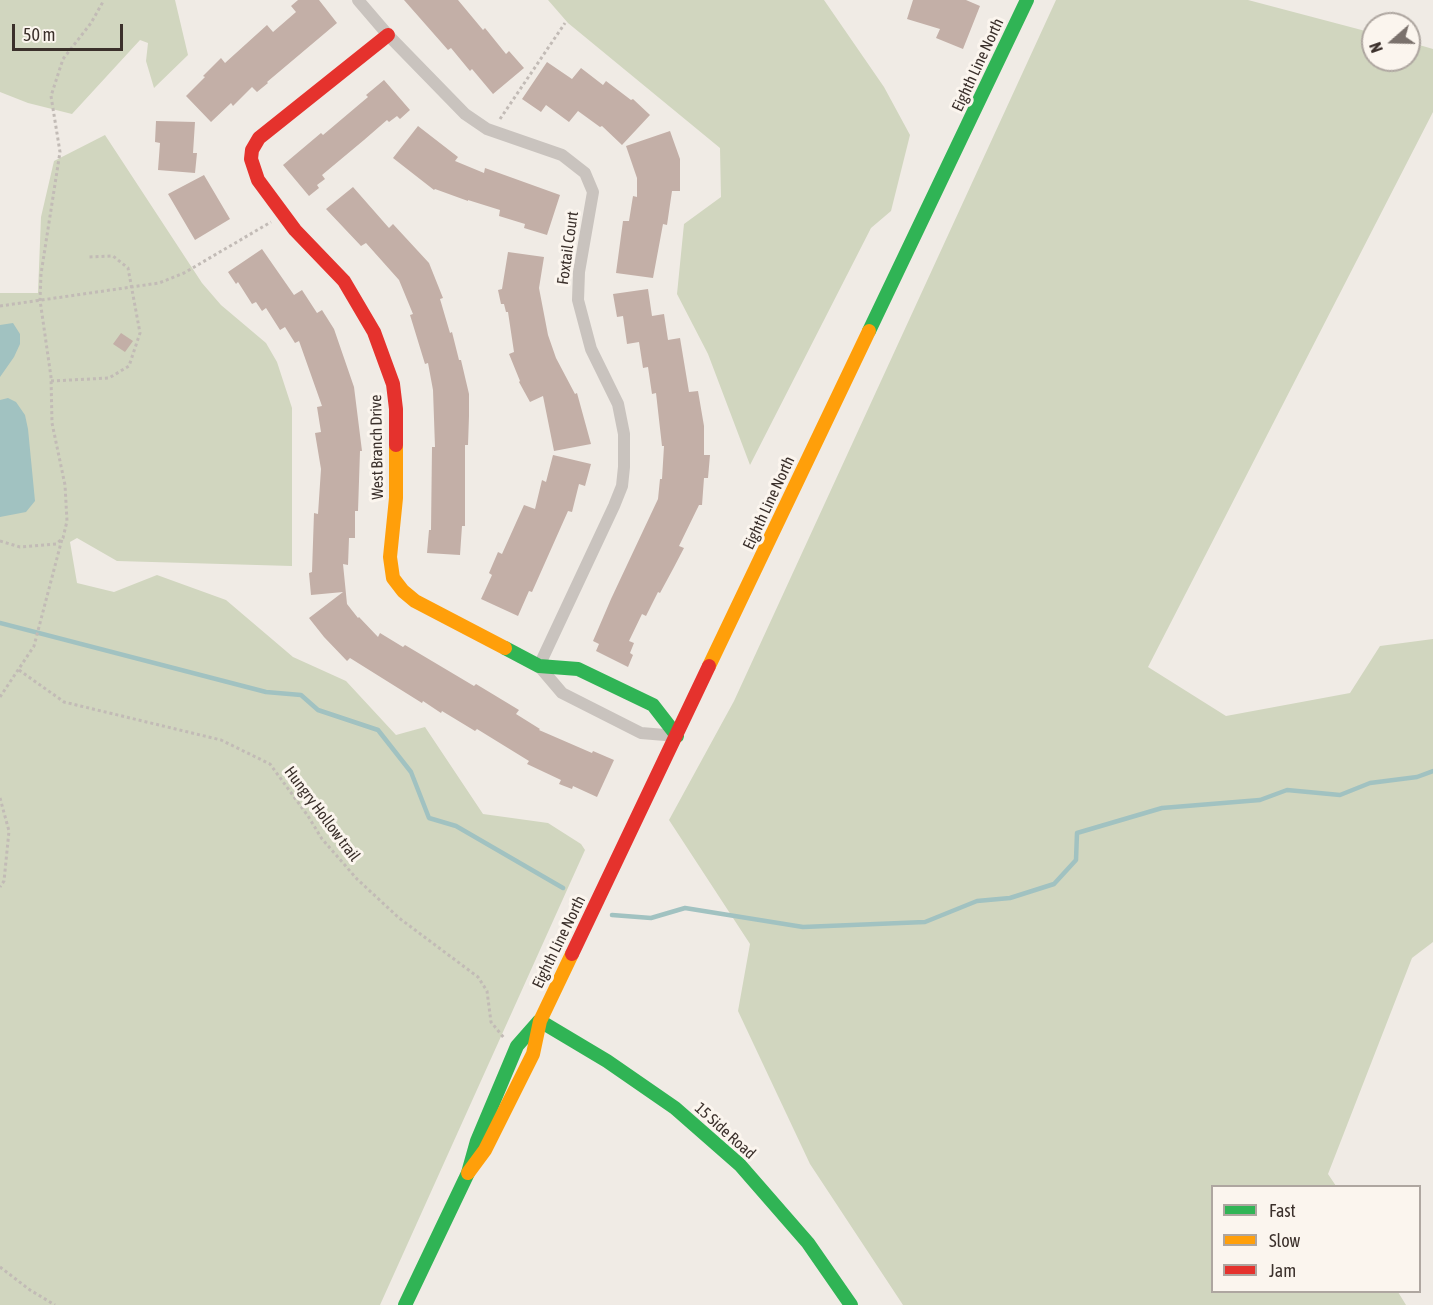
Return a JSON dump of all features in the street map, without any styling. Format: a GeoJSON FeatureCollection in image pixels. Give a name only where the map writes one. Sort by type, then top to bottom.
{"type":"FeatureCollection","features":[{"type":"Feature","properties":{"kind":"street","name":"Foxtail Court"},"geometry":{"type":"LineString","coordinates":[[358,0],[388,35],[465,114],[492,131],[562,156],[585,173],[593,192],[579,272],[578,300],[591,349],[618,404],[624,434],[622,486],[540,666]]}},
{"type":"Feature","properties":{"kind":"street","name":"Eighth Line North"},"geometry":{"type":"LineString","coordinates":[[405,1305],[468,1173],[486,1150],[528,1065],[533,1054],[540,1021],[1027,0]]}},
{"type":"Feature","properties":{"kind":"street","name":"West Branch Drive"},"geometry":{"type":"LineString","coordinates":[[388,35],[258,138],[251,159],[258,180],[294,230],[344,281],[355,298],[374,332],[393,384],[396,409],[396,498],[390,557],[395,582],[415,601],[540,666],[578,669],[653,705],[677,736]]}},
{"type":"Feature","properties":{"kind":"street","name":"West Branch Drive"},"geometry":{"type":"LineString","coordinates":[[540,666],[562,693],[641,733],[677,736]]}},
{"type":"Feature","properties":{"kind":"street","name":"15 Side Road"},"geometry":{"type":"LineString","coordinates":[[540,1021],[607,1061],[675,1108],[740,1165],[808,1244],[852,1305]]}},
{"type":"Feature","properties":{"kind":"path"},"geometry":{"type":"LineString","coordinates":[[0,697],[35,642],[67,521],[65,485],[52,423],[51,381],[40,300],[41,274],[60,152],[51,96],[63,59],[91,23],[104,0]]}},
{"type":"Feature","properties":{"kind":"path"},"geometry":{"type":"LineString","coordinates":[[492,131],[565,23]]}},
{"type":"Feature","properties":{"kind":"path"},"geometry":{"type":"LineString","coordinates":[[0,306],[159,283],[184,273],[283,215]]}},
{"type":"Feature","properties":{"kind":"path"},"geometry":{"type":"LineString","coordinates":[[51,381],[109,378],[129,366],[140,333],[128,268],[112,256],[89,256]]}},
{"type":"Feature","properties":{"kind":"path"},"geometry":{"type":"LineString","coordinates":[[0,542],[20,547],[56,544],[63,538]]}},
{"type":"Feature","properties":{"kind":"path","name":"Hungry Hollow trail"},"geometry":{"type":"LineString","coordinates":[[19,670],[64,702],[222,740],[270,764],[322,839],[357,879],[399,918],[478,977],[487,991],[491,1022],[510,1045]]}},
{"type":"Feature","properties":{"kind":"path"},"geometry":{"type":"LineString","coordinates":[[0,798],[9,831],[4,881],[0,887]]}},
{"type":"Feature","properties":{"kind":"path"},"geometry":{"type":"LineString","coordinates":[[0,1267],[30,1290],[55,1305]]}},
{"type":"Feature","properties":{"kind":"green space"},"geometry":{"type":"Polygon","coordinates":[[[0,0],[175,0],[188,55],[154,88],[146,61],[148,43],[140,40],[72,114],[28,103],[0,92],[0,0]]]}},
{"type":"Feature","properties":{"kind":"green space"},"geometry":{"type":"Polygon","coordinates":[[[548,0],[824,0],[884,87],[910,135],[891,211],[871,228],[750,465],[708,354],[677,294],[684,224],[721,197],[720,148],[568,23],[548,0]]]}},
{"type":"Feature","properties":{"kind":"green space"},"geometry":{"type":"Polygon","coordinates":[[[1056,0],[1248,0],[1361,30],[1361,72],[1421,72],[1421,46],[1433,49],[1433,112],[1148,667],[1226,716],[1350,693],[1380,646],[1433,639],[1433,942],[1412,958],[1328,1174],[1335,1185],[1211,1185],[1211,1293],[1399,1293],[1406,1305],[903,1305],[810,1164],[738,1011],[750,944],[669,820],[734,701],[1056,0]]]}},
{"type":"Feature","properties":{"kind":"green space"},"geometry":{"type":"Polygon","coordinates":[[[105,135],[202,283],[221,305],[266,343],[277,362],[292,408],[292,566],[117,561],[77,538],[70,542],[77,583],[114,592],[157,575],[226,600],[293,657],[346,681],[396,735],[425,727],[483,814],[548,823],[581,844],[585,850],[380,1305],[0,1305],[0,293],[38,293],[41,217],[54,161],[105,135]]]}},
{"type":"Feature","properties":{"kind":"water"},"geometry":{"type":"Polygon","coordinates":[[[13,323],[20,334],[20,344],[0,377],[0,325],[13,323]]]}},
{"type":"Feature","properties":{"kind":"water"},"geometry":{"type":"Polygon","coordinates":[[[8,398],[16,402],[25,415],[35,501],[26,512],[0,517],[0,400],[8,398]]]}},
{"type":"Feature","properties":{"kind":"building"},"geometry":{"type":"Polygon","coordinates":[[[298,0],[319,0],[337,23],[257,92],[252,87],[233,106],[231,103],[211,122],[186,96],[221,58],[225,63],[267,25],[273,32],[296,12],[291,6],[298,0]]]}},
{"type":"Feature","properties":{"kind":"building"},"geometry":{"type":"Polygon","coordinates":[[[404,0],[458,0],[506,54],[509,51],[524,68],[493,94],[451,48],[448,50],[404,0]]]}},
{"type":"Feature","properties":{"kind":"building"},"geometry":{"type":"Polygon","coordinates":[[[913,0],[966,0],[980,6],[963,49],[936,38],[940,29],[907,19],[913,0]]]}},
{"type":"Feature","properties":{"kind":"building"},"geometry":{"type":"Polygon","coordinates":[[[547,62],[572,79],[581,68],[603,85],[606,81],[631,100],[633,99],[650,115],[622,145],[602,126],[600,127],[578,111],[569,122],[546,105],[541,112],[522,99],[547,62]]]}},
{"type":"Feature","properties":{"kind":"building"},"geometry":{"type":"Polygon","coordinates":[[[384,80],[410,110],[400,119],[397,116],[389,122],[387,120],[322,175],[325,179],[309,196],[283,165],[321,133],[323,135],[368,97],[366,95],[384,80]]]}},
{"type":"Feature","properties":{"kind":"building"},"geometry":{"type":"Polygon","coordinates":[[[156,121],[195,122],[193,153],[197,153],[195,173],[158,170],[160,143],[155,142],[156,121]]]}},
{"type":"Feature","properties":{"kind":"building"},"geometry":{"type":"Polygon","coordinates":[[[418,126],[458,157],[455,161],[484,173],[485,168],[560,195],[547,235],[524,228],[525,224],[499,216],[500,210],[434,190],[393,158],[418,126]]]}},
{"type":"Feature","properties":{"kind":"building"},"geometry":{"type":"Polygon","coordinates":[[[670,131],[680,159],[680,191],[672,191],[667,225],[663,224],[653,278],[616,273],[623,221],[629,221],[633,196],[637,197],[637,178],[626,146],[670,131]]]}},
{"type":"Feature","properties":{"kind":"building"},"geometry":{"type":"Polygon","coordinates":[[[204,175],[230,219],[195,240],[168,194],[204,175]]]}},
{"type":"Feature","properties":{"kind":"building"},"geometry":{"type":"Polygon","coordinates":[[[353,187],[389,228],[393,224],[429,263],[443,298],[440,299],[459,360],[461,360],[469,394],[468,445],[465,445],[465,526],[462,526],[460,555],[427,553],[429,530],[431,530],[432,447],[435,447],[433,390],[428,363],[425,364],[410,315],[413,314],[399,280],[366,243],[361,246],[326,209],[353,187]]]}},
{"type":"Feature","properties":{"kind":"building"},"geometry":{"type":"Polygon","coordinates":[[[262,249],[294,295],[302,290],[317,313],[322,310],[334,329],[354,387],[362,451],[360,451],[358,511],[355,511],[355,538],[349,538],[348,565],[343,564],[347,604],[378,637],[380,633],[403,647],[405,645],[474,686],[476,684],[519,710],[516,714],[539,730],[614,760],[597,797],[573,786],[572,789],[559,784],[561,780],[527,764],[529,761],[477,729],[475,731],[442,711],[441,713],[423,701],[422,703],[350,658],[347,661],[309,618],[343,592],[311,595],[309,573],[312,572],[314,513],[318,514],[321,469],[315,433],[321,432],[317,407],[322,406],[299,341],[295,343],[285,327],[280,330],[266,308],[262,311],[256,302],[252,304],[238,282],[236,284],[228,272],[262,249]]]}},
{"type":"Feature","properties":{"kind":"building"},"geometry":{"type":"Polygon","coordinates":[[[508,252],[544,257],[539,288],[548,335],[556,358],[575,394],[577,393],[591,444],[554,451],[543,396],[530,402],[519,382],[509,354],[514,352],[508,312],[504,304],[501,304],[498,290],[502,289],[508,252]]]}},
{"type":"Feature","properties":{"kind":"building"},"geometry":{"type":"Polygon","coordinates":[[[648,289],[652,316],[664,314],[668,340],[680,338],[689,392],[698,391],[704,426],[704,455],[710,455],[708,478],[704,478],[702,505],[699,505],[679,546],[684,548],[673,569],[646,616],[642,614],[629,641],[634,643],[630,653],[633,655],[628,667],[596,651],[599,644],[593,641],[658,499],[660,479],[662,479],[664,446],[662,446],[656,393],[652,394],[648,367],[643,368],[639,342],[627,344],[623,316],[617,317],[613,294],[648,289]]]}},
{"type":"Feature","properties":{"kind":"building"},"geometry":{"type":"Polygon","coordinates":[[[121,333],[133,341],[125,352],[113,344],[121,333]]]}},
{"type":"Feature","properties":{"kind":"building"},"geometry":{"type":"Polygon","coordinates":[[[553,455],[591,464],[585,486],[579,484],[572,512],[568,511],[532,592],[529,591],[518,616],[481,599],[492,575],[489,573],[498,552],[502,554],[524,505],[535,509],[542,480],[546,482],[553,455]]]}},
{"type":"Feature","properties":{"kind":"waterway"},"geometry":{"type":"LineString","coordinates":[[0,623],[266,692],[301,695],[318,710],[378,730],[411,772],[429,818],[456,826],[563,888]]}},
{"type":"Feature","properties":{"kind":"waterway"},"geometry":{"type":"LineString","coordinates":[[612,915],[651,918],[685,908],[803,927],[925,922],[977,901],[1010,898],[1054,884],[1076,860],[1077,833],[1162,808],[1260,800],[1287,790],[1340,795],[1370,783],[1417,777],[1433,771]]}},
{"type":"Feature","properties":{"kind":"traffic: fast"},"geometry":{"type":"LineString","coordinates":[[869,331],[1027,0]]}},
{"type":"Feature","properties":{"kind":"traffic: fast"},"geometry":{"type":"LineString","coordinates":[[505,648],[539,666],[578,669],[653,705],[677,736]]}},
{"type":"Feature","properties":{"kind":"traffic: fast"},"geometry":{"type":"LineString","coordinates":[[405,1305],[468,1173],[477,1141],[517,1046],[539,1021]]}},
{"type":"Feature","properties":{"kind":"traffic: fast"},"geometry":{"type":"LineString","coordinates":[[540,1021],[607,1061],[675,1108],[740,1165],[808,1243],[851,1305]]}},
{"type":"Feature","properties":{"kind":"traffic: slow"},"geometry":{"type":"LineString","coordinates":[[709,666],[869,331]]}},
{"type":"Feature","properties":{"kind":"traffic: slow"},"geometry":{"type":"LineString","coordinates":[[396,445],[396,498],[390,557],[393,578],[415,601],[505,648]]}},
{"type":"Feature","properties":{"kind":"traffic: slow"},"geometry":{"type":"LineString","coordinates":[[468,1173],[485,1150],[533,1054],[540,1021],[572,954]]}},
{"type":"Feature","properties":{"kind":"traffic: jam"},"geometry":{"type":"LineString","coordinates":[[388,35],[259,138],[252,150],[251,159],[258,180],[295,230],[344,281],[374,332],[393,384],[396,445]]}},
{"type":"Feature","properties":{"kind":"traffic: jam"},"geometry":{"type":"LineString","coordinates":[[572,954],[709,666]]}}]}
